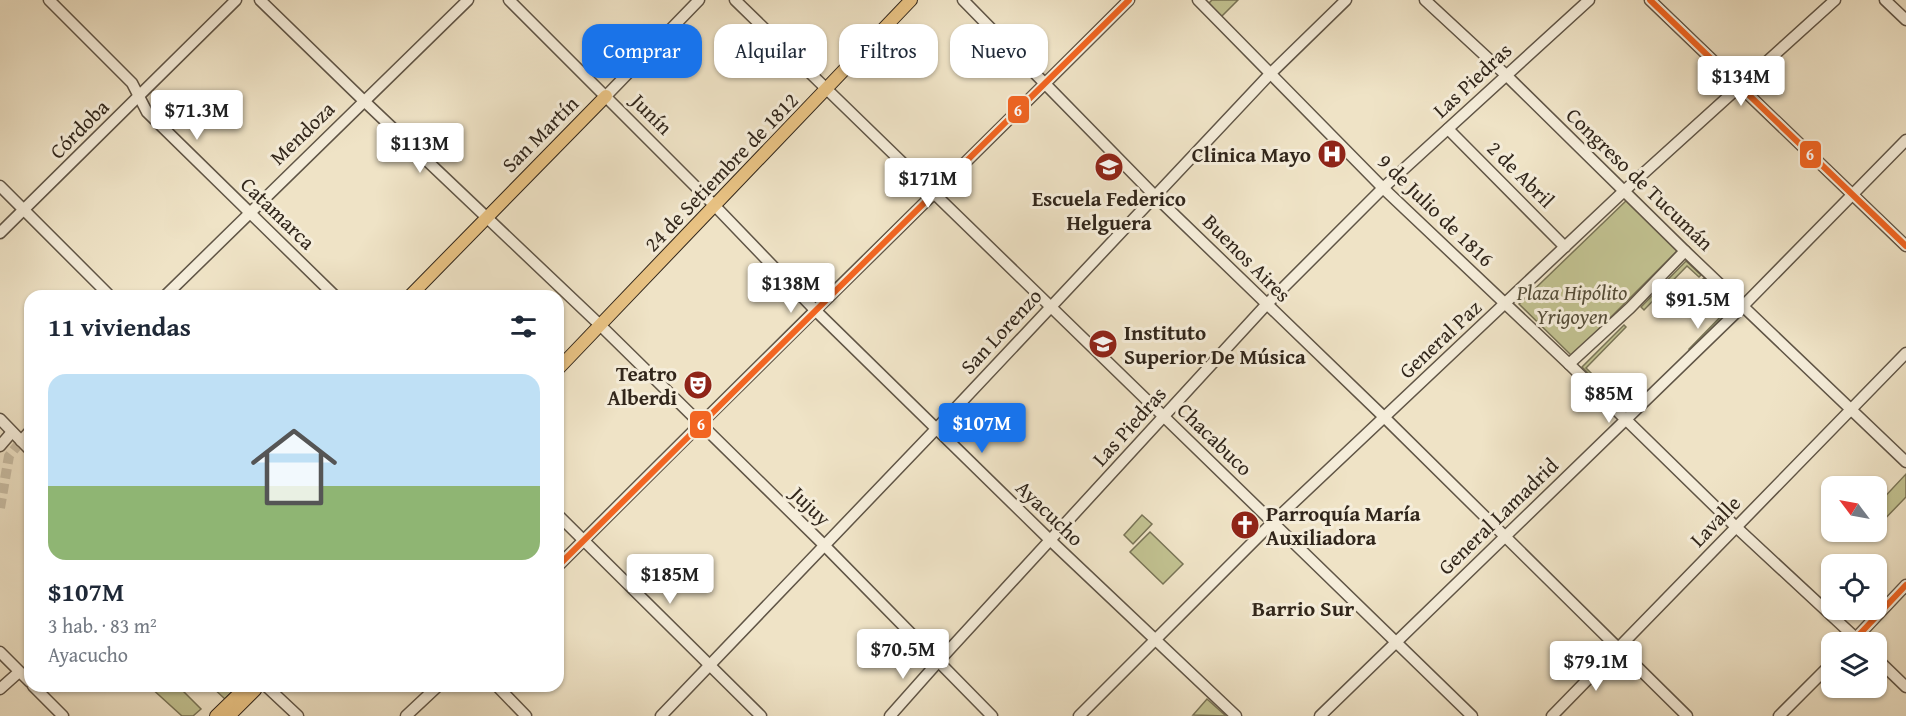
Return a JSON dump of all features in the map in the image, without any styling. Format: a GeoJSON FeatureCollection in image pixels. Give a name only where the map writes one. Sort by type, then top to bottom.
{"type":"FeatureCollection","features":[{"type":"Feature","properties":{"kind":"main road","name":"24 de Setiembre de 1812"},"geometry":{"type":"LineString","coordinates":[[564,363],[911,0]]}},
{"type":"Feature","properties":{"kind":"main road","name":"San Martín"},"geometry":{"type":"LineString","coordinates":[[416,290],[606,96]]}},
{"type":"Feature","properties":{"kind":"main road"},"geometry":{"type":"LineString","coordinates":[[216,716],[241,692]]}},
{"type":"Feature","properties":{"kind":"main road"},"geometry":{"type":"LineString","coordinates":[[229,716],[253,692]]}},
{"type":"Feature","properties":{"kind":"street","name":"Catamarca"},"geometry":{"type":"LineString","coordinates":[[49,0],[132,83],[147,112],[329,290]]}},
{"type":"Feature","properties":{"kind":"street","name":"Córdoba"},"geometry":{"type":"LineString","coordinates":[[0,233],[236,0]]}},
{"type":"Feature","properties":{"kind":"street","name":"Jujuy"},"geometry":{"type":"LineString","coordinates":[[260,0],[562,290]]}},
{"type":"Feature","properties":{"kind":"street","name":"Mendoza"},"geometry":{"type":"LineString","coordinates":[[171,290],[363,100],[468,0]]}},
{"type":"Feature","properties":{"kind":"street","name":"Junín"},"geometry":{"type":"LineString","coordinates":[[509,0],[715,206]]}},
{"type":"Feature","properties":{"kind":"street","name":"San Martín"},"geometry":{"type":"LineString","coordinates":[[606,96],[699,0]]}},
{"type":"Feature","properties":{"kind":"street","name":"Chacabuco"},"geometry":{"type":"LineString","coordinates":[[735,0],[1472,716]]}},
{"type":"Feature","properties":{"kind":"street","name":"Buenos Aires"},"geometry":{"type":"LineString","coordinates":[[963,0],[1155,196],[1385,418],[1687,716]]}},
{"type":"Feature","properties":{"kind":"street"},"geometry":{"type":"LineString","coordinates":[[564,560],[1129,0]]}},
{"type":"Feature","properties":{"kind":"street","name":"9 de Julio de 1816"},"geometry":{"type":"LineString","coordinates":[[1198,0],[1383,188],[1847,632]]}},
{"type":"Feature","properties":{"kind":"street","name":"San Lorenzo"},"geometry":{"type":"LineString","coordinates":[[661,716],[936,429],[1270,74],[1346,0]]}},
{"type":"Feature","properties":{"kind":"street","name":"Congreso de Tucumán"},"geometry":{"type":"LineString","coordinates":[[1425,0],[1506,75],[1685,251],[1906,462]]}},
{"type":"Feature","properties":{"kind":"street","name":"Las Piedras"},"geometry":{"type":"LineString","coordinates":[[890,716],[1266,305],[1383,188],[1589,0]]}},
{"type":"Feature","properties":{"kind":"street"},"geometry":{"type":"LineString","coordinates":[[1650,0],[1906,246]]}},
{"type":"Feature","properties":{"kind":"street","name":"General Paz"},"geometry":{"type":"LineString","coordinates":[[1079,716],[1273,522],[1624,191],[1835,0]]}},
{"type":"Feature","properties":{"kind":"street"},"geometry":{"type":"LineString","coordinates":[[1885,0],[1906,20]]}},
{"type":"Feature","properties":{"kind":"street","name":"2 de Abril"},"geometry":{"type":"LineString","coordinates":[[1448,129],[1565,247]]}},
{"type":"Feature","properties":{"kind":"street","name":"General Lamadrid"},"geometry":{"type":"LineString","coordinates":[[1320,716],[1744,305],[1906,140]]}},
{"type":"Feature","properties":{"kind":"street"},"geometry":{"type":"LineString","coordinates":[[0,186],[104,290]]}},
{"type":"Feature","properties":{"kind":"street","name":"Ayacucho"},"geometry":{"type":"LineString","coordinates":[[715,206],[815,310],[936,429],[1236,716]]}},
{"type":"Feature","properties":{"kind":"street"},"geometry":{"type":"LineString","coordinates":[[1569,364],[1630,308],[1685,251]]}},
{"type":"Feature","properties":{"kind":"street","name":"Jujuy"},"geometry":{"type":"LineString","coordinates":[[564,292],[824,545],[992,716]]}},
{"type":"Feature","properties":{"kind":"street","name":"Lavalle"},"geometry":{"type":"LineString","coordinates":[[1552,716],[1906,353]]}},
{"type":"Feature","properties":{"kind":"street"},"geometry":{"type":"LineString","coordinates":[[0,419],[24,444]]}},
{"type":"Feature","properties":{"kind":"street"},"geometry":{"type":"LineString","coordinates":[[0,446],[12,432]]}},
{"type":"Feature","properties":{"kind":"street"},"geometry":{"type":"LineString","coordinates":[[21,441],[24,438]]}},
{"type":"Feature","properties":{"kind":"street"},"geometry":{"type":"LineString","coordinates":[[564,521],[761,716]]}},
{"type":"Feature","properties":{"kind":"street"},"geometry":{"type":"LineString","coordinates":[[1864,632],[1906,585]]}},
{"type":"Feature","properties":{"kind":"street"},"geometry":{"type":"LineString","coordinates":[[0,652],[24,677]]}},
{"type":"Feature","properties":{"kind":"street"},"geometry":{"type":"LineString","coordinates":[[1887,669],[1906,687]]}},
{"type":"Feature","properties":{"kind":"street"},"geometry":{"type":"LineString","coordinates":[[0,689],[19,672]]}},
{"type":"Feature","properties":{"kind":"street"},"geometry":{"type":"LineString","coordinates":[[1779,716],[1821,674]]}},
{"type":"Feature","properties":{"kind":"street"},"geometry":{"type":"LineString","coordinates":[[40,692],[63,716]]}},
{"type":"Feature","properties":{"kind":"street"},"geometry":{"type":"LineString","coordinates":[[272,692],[298,716]]}},
{"type":"Feature","properties":{"kind":"street"},"geometry":{"type":"LineString","coordinates":[[406,716],[432,692]]}},
{"type":"Feature","properties":{"kind":"street"},"geometry":{"type":"LineString","coordinates":[[503,692],[526,716]]}},
{"type":"Feature","properties":{"kind":"green space"},"geometry":{"type":"Polygon","coordinates":[[[1212,0],[1238,0],[1221,17],[1208,4],[1212,0]]]}},
{"type":"Feature","properties":{"kind":"green space","name":"Plaza Hipólito Yrigoyen"},"geometry":{"type":"Polygon","coordinates":[[[1629,198],[1679,249],[1572,356],[1519,304],[1629,198]]]}},
{"type":"Feature","properties":{"kind":"green space"},"geometry":{"type":"Polygon","coordinates":[[[1686,261],[1701,275],[1699,277],[1687,266],[1644,310],[1641,307],[1686,261]]]}},
{"type":"Feature","properties":{"kind":"green space"},"geometry":{"type":"Polygon","coordinates":[[[1704,278],[1733,307],[1691,350],[1689,349],[1730,307],[1702,280],[1704,278]]]}},
{"type":"Feature","properties":{"kind":"green space"},"geometry":{"type":"Polygon","coordinates":[[[1624,325],[1626,327],[1586,368],[1599,381],[1598,383],[1582,367],[1624,325]]]}},
{"type":"Feature","properties":{"kind":"green space"},"geometry":{"type":"Polygon","coordinates":[[[1906,474],[1906,497],[1887,517],[1887,494],[1906,474]]]}},
{"type":"Feature","properties":{"kind":"green space"},"geometry":{"type":"Polygon","coordinates":[[[1142,515],[1152,524],[1133,544],[1124,535],[1142,515]]]}},
{"type":"Feature","properties":{"kind":"green space"},"geometry":{"type":"Polygon","coordinates":[[[1150,532],[1183,564],[1163,584],[1130,552],[1150,532]]]}},
{"type":"Feature","properties":{"kind":"green space"},"geometry":{"type":"Polygon","coordinates":[[[156,692],[184,692],[201,709],[193,716],[182,716],[156,692]]]}},
{"type":"Feature","properties":{"kind":"green space"},"geometry":{"type":"Polygon","coordinates":[[[217,692],[232,692],[225,699],[217,692]]]}},
{"type":"Feature","properties":{"kind":"green space"},"geometry":{"type":"Polygon","coordinates":[[[1207,699],[1226,716],[1193,715],[1207,699]]]}},
{"type":"Feature","properties":{"kind":"tunnel"},"geometry":{"type":"LineString","coordinates":[[0,508],[9,456],[21,441]]}},
{"type":"Feature","properties":{"kind":"transit line","name":"6"},"geometry":{"type":"LineString","coordinates":[[564,560],[1129,0]]}},
{"type":"Feature","properties":{"kind":"transit line","name":"6"},"geometry":{"type":"LineString","coordinates":[[1650,0],[1906,246]]}},
{"type":"Feature","properties":{"kind":"transit line","name":"6"},"geometry":{"type":"LineString","coordinates":[[1862,632],[1906,585]]}},
{"type":"Feature","properties":{"kind":"place","name":"Clinica Mayo"},"geometry":{"type":"Point","coordinates":[1332,154]}},
{"type":"Feature","properties":{"kind":"place","name":"Escuela Federico Helguera"},"geometry":{"type":"Point","coordinates":[1109,167]}},
{"type":"Feature","properties":{"kind":"place","name":"Instituto Superior De Música"},"geometry":{"type":"Point","coordinates":[1103,344]}},
{"type":"Feature","properties":{"kind":"place","name":"Teatro Alberdi"},"geometry":{"type":"Point","coordinates":[698,385]}},
{"type":"Feature","properties":{"kind":"place","name":"Parroquía María Auxiliadora"},"geometry":{"type":"Point","coordinates":[1245,525]}},
{"type":"Feature","properties":{"kind":"district","name":"Barrio Sur"},"geometry":{"type":"Point","coordinates":[1303,608]}}]}
